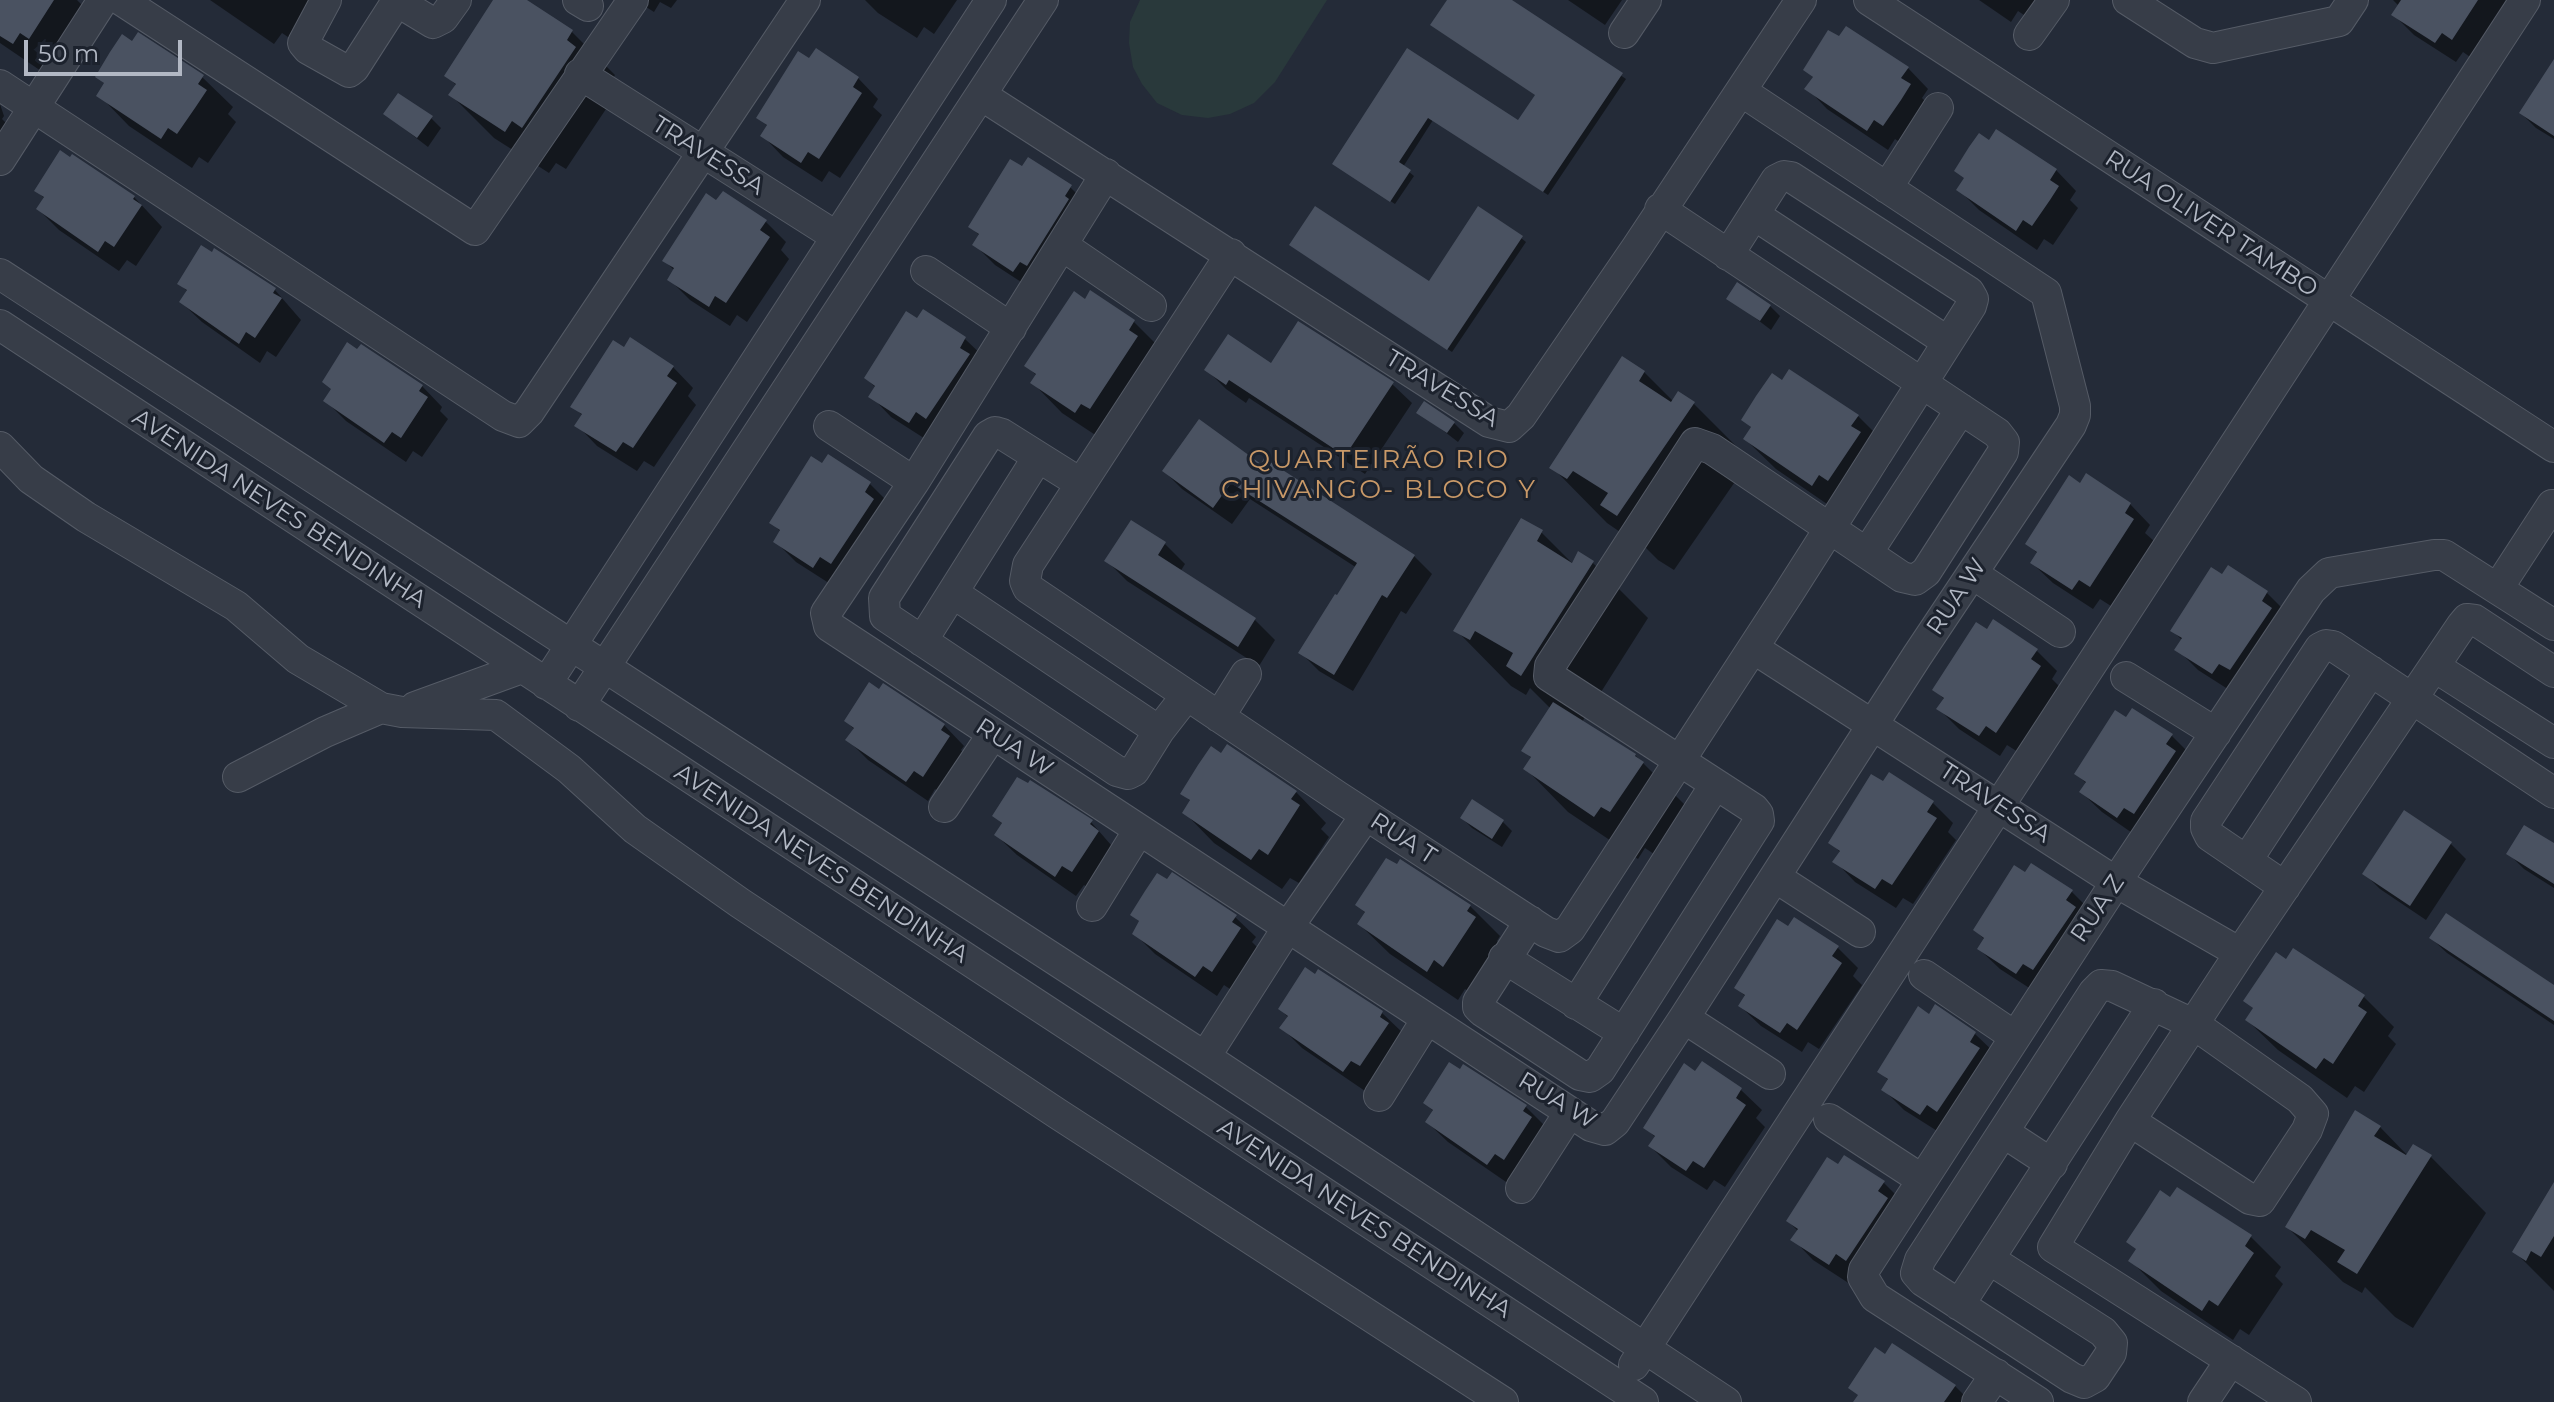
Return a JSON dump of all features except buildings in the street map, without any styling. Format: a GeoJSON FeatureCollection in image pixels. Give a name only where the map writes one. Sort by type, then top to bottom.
{"type":"FeatureCollection","features":[{"type":"Feature","properties":{"kind":"street"},"geometry":{"type":"LineString","coordinates":[[0,160],[103,0]]}},
{"type":"Feature","properties":{"kind":"street"},"geometry":{"type":"LineString","coordinates":[[121,0],[475,230],[633,0]]}},
{"type":"Feature","properties":{"kind":"street"},"geometry":{"type":"LineString","coordinates":[[326,0],[303,43],[319,56],[349,72],[396,1],[433,23],[443,18],[456,0]]}},
{"type":"Feature","properties":{"kind":"street"},"geometry":{"type":"LineString","coordinates":[[0,85],[511,420],[519,422],[805,0]]}},
{"type":"Feature","properties":{"kind":"street"},"geometry":{"type":"LineString","coordinates":[[238,777],[325,732],[392,710],[522,676],[571,646],[991,0]]}},
{"type":"Feature","properties":{"kind":"street"},"geometry":{"type":"LineString","coordinates":[[579,706],[1043,0]]}},
{"type":"Feature","properties":{"kind":"street"},"geometry":{"type":"LineString","coordinates":[[1624,33],[1646,0]]}},
{"type":"Feature","properties":{"kind":"street","name":"TRAVESSA"},"geometry":{"type":"LineString","coordinates":[[981,95],[1489,422],[1509,427],[1521,416],[1637,247],[1801,0]]}},
{"type":"Feature","properties":{"kind":"street","name":"RUA OLIVER TAMBO"},"geometry":{"type":"LineString","coordinates":[[1869,0],[2554,447]]}},
{"type":"Feature","properties":{"kind":"street"},"geometry":{"type":"LineString","coordinates":[[2029,35],[2054,0]]}},
{"type":"Feature","properties":{"kind":"street"},"geometry":{"type":"LineString","coordinates":[[2128,0],[2195,43],[2213,48],[2339,21],[2353,0]]}},
{"type":"Feature","properties":{"kind":"street"},"geometry":{"type":"LineString","coordinates":[[1631,1394],[1644,1350],[2525,0]]}},
{"type":"Feature","properties":{"kind":"street","name":"TRAVESSA"},"geometry":{"type":"LineString","coordinates":[[580,74],[837,237]]}},
{"type":"Feature","properties":{"kind":"street","name":"RUA W"},"geometry":{"type":"LineString","coordinates":[[1106,174],[914,482],[826,613],[827,621],[833,630],[1570,1112],[1598,1129],[1610,1128],[2071,425],[2075,406],[2046,293],[1741,91]]}},
{"type":"Feature","properties":{"kind":"street"},"geometry":{"type":"LineString","coordinates":[[1887,188],[1938,108]]}},
{"type":"Feature","properties":{"kind":"street","name":"RUA T"},"geometry":{"type":"LineString","coordinates":[[1231,254],[1028,565],[1025,581],[1028,588],[1366,815],[1555,936],[1565,935],[1570,929],[1830,529],[1973,299],[1969,292],[1791,177],[1776,180],[1756,216],[1728,255]]}},
{"type":"Feature","properties":{"kind":"street"},"geometry":{"type":"LineString","coordinates":[[1530,921],[1504,958],[1478,1007],[1580,1075],[1590,1077],[1600,1070],[1759,821],[1754,809],[1549,676],[1550,666],[1695,443],[1712,449],[1902,577],[1915,580],[1926,572],[2003,452],[2004,442],[1997,433],[1660,209]]}},
{"type":"Feature","properties":{"kind":"street"},"geometry":{"type":"LineString","coordinates":[[1756,216],[1948,342]]}},
{"type":"Feature","properties":{"kind":"street"},"geometry":{"type":"LineString","coordinates":[[1063,246],[1151,306]]}},
{"type":"Feature","properties":{"kind":"street"},"geometry":{"type":"LineString","coordinates":[[926,271],[1011,328]]}},
{"type":"Feature","properties":{"kind":"street","name":"AVENIDA NEVES BENDINHA"},"geometry":{"type":"LineString","coordinates":[[0,274],[1205,1057],[1726,1402]]}},
{"type":"Feature","properties":{"kind":"street","name":"AVENIDA NEVES BENDINHA"},"geometry":{"type":"LineString","coordinates":[[0,325],[486,645],[522,676],[579,706],[1631,1394]]}},
{"type":"Feature","properties":{"kind":"street"},"geometry":{"type":"LineString","coordinates":[[1867,553],[1961,409]]}},
{"type":"Feature","properties":{"kind":"street"},"geometry":{"type":"LineString","coordinates":[[829,426],[914,482]]}},
{"type":"Feature","properties":{"kind":"street"},"geometry":{"type":"LineString","coordinates":[[1080,483],[1002,434],[995,432],[988,436],[884,598],[885,616],[1117,771],[1128,774],[1134,771],[1187,695]]}},
{"type":"Feature","properties":{"kind":"street"},"geometry":{"type":"LineString","coordinates":[[0,447],[31,479],[86,517],[236,606],[298,659],[392,710],[496,715],[569,769],[635,829],[740,903],[1085,1132],[1503,1402]]}},
{"type":"Feature","properties":{"kind":"street"},"geometry":{"type":"LineString","coordinates":[[922,641],[1038,457]]}},
{"type":"Feature","properties":{"kind":"street"},"geometry":{"type":"LineString","coordinates":[[2498,588],[2552,505]]}},
{"type":"Feature","properties":{"kind":"street","name":"RUA Z"},"geometry":{"type":"LineString","coordinates":[[2038,1402],[1875,1297],[1863,1277],[1867,1264],[1921,1179],[2116,882],[2311,590],[2329,573],[2444,555],[2554,625]]}},
{"type":"Feature","properties":{"kind":"street"},"geometry":{"type":"LineString","coordinates":[[1973,574],[2060,632]]}},
{"type":"Feature","properties":{"kind":"street"},"geometry":{"type":"LineString","coordinates":[[609,587],[611,599],[619,607],[630,612],[642,610]]}},
{"type":"Feature","properties":{"kind":"street"},"geometry":{"type":"LineString","coordinates":[[953,593],[1159,731]]}},
{"type":"Feature","properties":{"kind":"street"},"geometry":{"type":"LineString","coordinates":[[486,645],[499,642],[512,633],[515,625],[513,609]]}},
{"type":"Feature","properties":{"kind":"street"},"geometry":{"type":"LineString","coordinates":[[2296,1402],[2053,1247],[2130,1121],[2240,953],[2467,619],[2475,620],[2554,672]]}},
{"type":"Feature","properties":{"kind":"street"},"geometry":{"type":"LineString","coordinates":[[2285,887],[2210,836],[2206,821],[2320,648],[2326,645],[2333,646],[2554,793]]}},
{"type":"Feature","properties":{"kind":"street","name":"TRAVESSA"},"geometry":{"type":"LineString","coordinates":[[1753,648],[2116,882],[2240,953]]}},
{"type":"Feature","properties":{"kind":"street"},"geometry":{"type":"LineString","coordinates":[[2435,667],[2554,743]]}},
{"type":"Feature","properties":{"kind":"street"},"geometry":{"type":"LineString","coordinates":[[2247,860],[2371,671]]}},
{"type":"Feature","properties":{"kind":"street"},"geometry":{"type":"LineString","coordinates":[[1219,717],[1246,674]]}},
{"type":"Feature","properties":{"kind":"street"},"geometry":{"type":"LineString","coordinates":[[496,715],[522,676]]}},
{"type":"Feature","properties":{"kind":"street"},"geometry":{"type":"LineString","coordinates":[[2126,677],[2216,733]]}},
{"type":"Feature","properties":{"kind":"street"},"geometry":{"type":"LineString","coordinates":[[636,744],[634,731],[641,713],[650,705],[661,703]]}},
{"type":"Feature","properties":{"kind":"street"},"geometry":{"type":"LineString","coordinates":[[944,807],[993,734]]}},
{"type":"Feature","properties":{"kind":"street"},"geometry":{"type":"LineString","coordinates":[[1576,1004],[1715,785]]}},
{"type":"Feature","properties":{"kind":"street"},"geometry":{"type":"LineString","coordinates":[[1205,1057],[1288,927],[1366,815]]}},
{"type":"Feature","properties":{"kind":"street"},"geometry":{"type":"LineString","coordinates":[[1092,906],[1139,830]]}},
{"type":"Feature","properties":{"kind":"street"},"geometry":{"type":"LineString","coordinates":[[1775,877],[1860,932]]}},
{"type":"Feature","properties":{"kind":"street"},"geometry":{"type":"LineString","coordinates":[[1504,958],[1624,1033]]}},
{"type":"Feature","properties":{"kind":"street"},"geometry":{"type":"LineString","coordinates":[[1924,975],[2014,1036]]}},
{"type":"Feature","properties":{"kind":"street"},"geometry":{"type":"LineString","coordinates":[[1989,1259],[2103,1332],[2112,1343],[2111,1353],[2095,1377],[2084,1383],[2072,1378],[1923,1281],[1916,1273],[1920,1260],[2101,985],[2112,986],[2195,1025],[2300,1099],[2313,1114],[2307,1130],[2260,1201],[2250,1199],[2130,1121]]}},
{"type":"Feature","properties":{"kind":"street"},"geometry":{"type":"LineString","coordinates":[[1959,1305],[2154,1004]]}},
{"type":"Feature","properties":{"kind":"street"},"geometry":{"type":"LineString","coordinates":[[1684,1018],[1770,1074]]}},
{"type":"Feature","properties":{"kind":"street"},"geometry":{"type":"LineString","coordinates":[[1379,1096],[1427,1019]]}},
{"type":"Feature","properties":{"kind":"street"},"geometry":{"type":"LineString","coordinates":[[1521,1188],[1570,1112]]}},
{"type":"Feature","properties":{"kind":"street"},"geometry":{"type":"LineString","coordinates":[[1829,1119],[1921,1179]]}},
{"type":"Feature","properties":{"kind":"street"},"geometry":{"type":"LineString","coordinates":[[2003,1132],[2052,1164]]}},
{"type":"Feature","properties":{"kind":"street"},"geometry":{"type":"LineString","coordinates":[[2203,1402],[2231,1360]]}},
{"type":"Feature","properties":{"kind":"street"},"geometry":{"type":"LineString","coordinates":[[1977,1402],[1996,1374]]}},
{"type":"Feature","properties":{"kind":"shaded area"},"geometry":{"type":"Polygon","coordinates":[[[1140,0],[1327,0],[1275,82],[1254,103],[1230,114],[1208,118],[1182,115],[1157,103],[1142,84],[1133,67],[1129,43],[1130,22],[1140,0]]]}},
{"type":"Feature","properties":{"kind":"district","name":"QUARTEIRÃO RIO CHIVANGO- BLOCO Y"},"geometry":{"type":"Point","coordinates":[1379,475]}}]}
